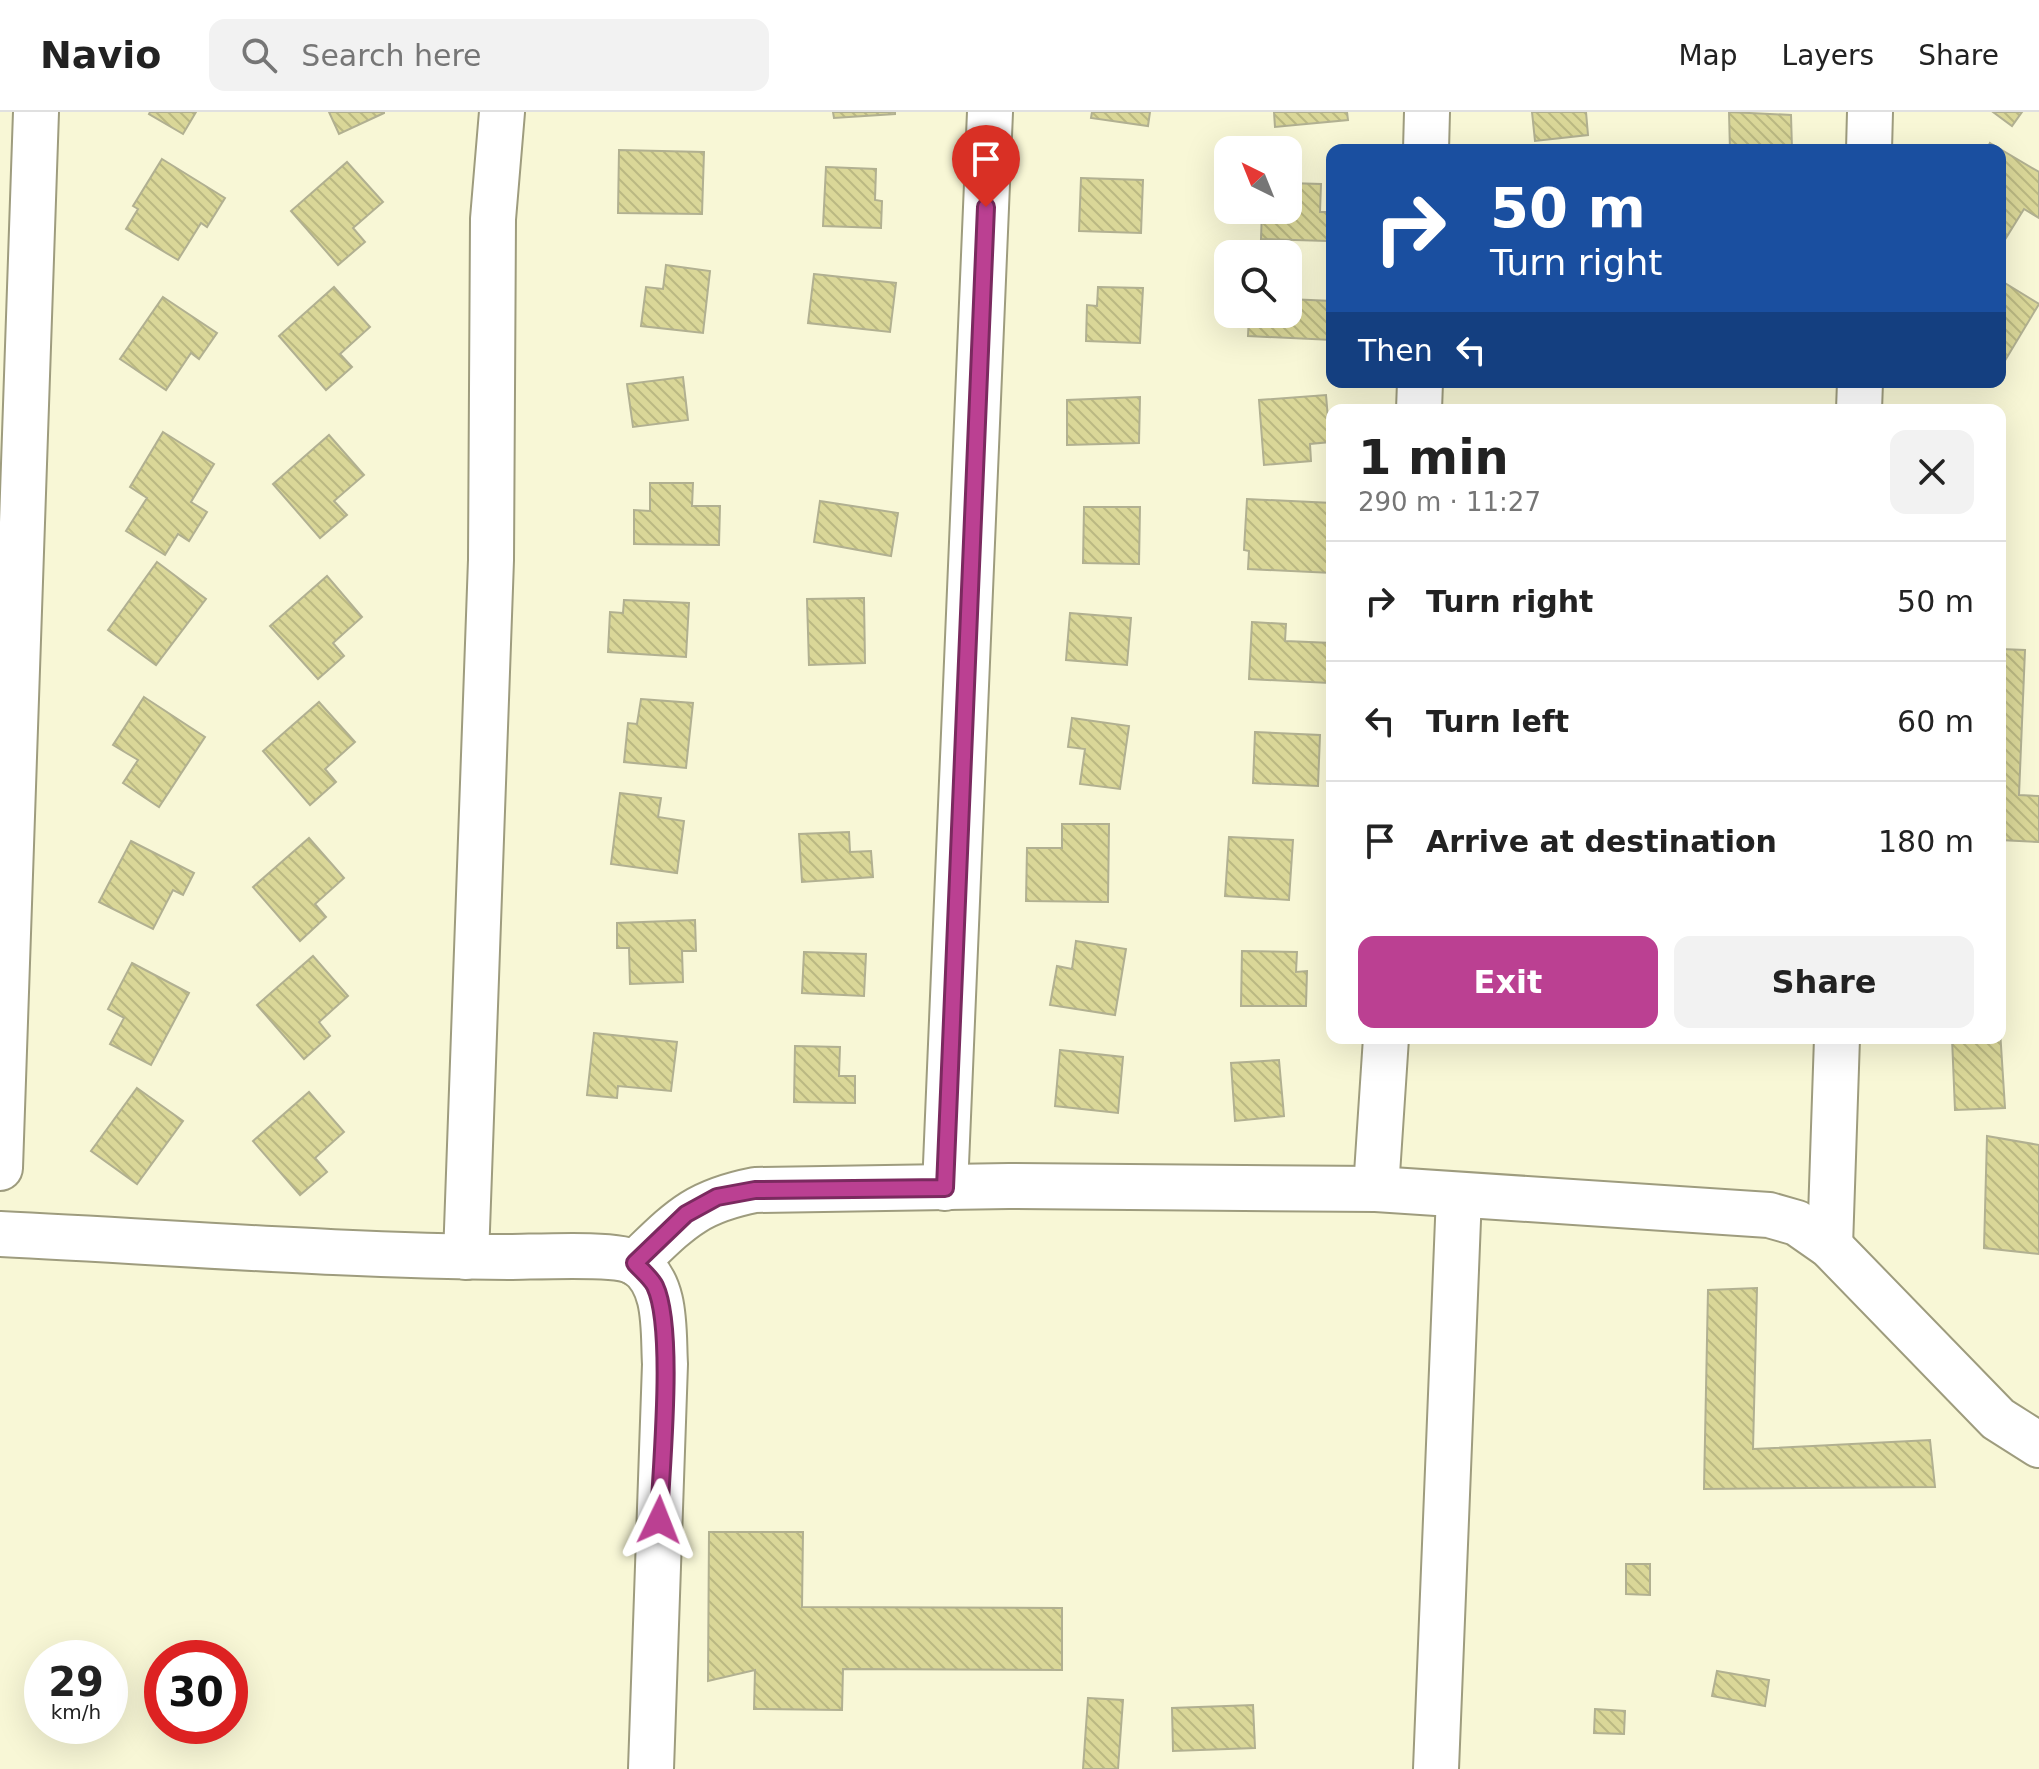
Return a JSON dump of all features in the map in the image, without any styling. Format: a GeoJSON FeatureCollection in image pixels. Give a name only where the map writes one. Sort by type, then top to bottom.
{"type":"FeatureCollection","features":[{"type":"Feature","properties":{"kind":"street"},"geometry":{"type":"LineString","coordinates":[[0,1168],[36,112]]}},
{"type":"Feature","properties":{"kind":"street"},"geometry":{"type":"LineString","coordinates":[[466,1257],[491,560],[493,219],[502,112]]}},
{"type":"Feature","properties":{"kind":"street"},"geometry":{"type":"LineString","coordinates":[[945,1188],[990,112]]}},
{"type":"Feature","properties":{"kind":"street"},"geometry":{"type":"LineString","coordinates":[[1426,144],[1427,112]]}},
{"type":"Feature","properties":{"kind":"street"},"geometry":{"type":"LineString","coordinates":[[1869,144],[1870,112]]}},
{"type":"Feature","properties":{"kind":"street"},"geometry":{"type":"LineString","coordinates":[[1376,1189],[1386,1044]]}},
{"type":"Feature","properties":{"kind":"street"},"geometry":{"type":"LineString","coordinates":[[1830,1246],[1837,1044]]}},
{"type":"Feature","properties":{"kind":"street"},"geometry":{"type":"LineString","coordinates":[[635,1263],[686,1214],[717,1197],[755,1190],[1376,1189],[1769,1215],[1797,1223],[1830,1246],[1998,1419],[2039,1445]]}},
{"type":"Feature","properties":{"kind":"street"},"geometry":{"type":"LineString","coordinates":[[1436,1769],[1459,1195]]}},
{"type":"Feature","properties":{"kind":"street"},"geometry":{"type":"LineString","coordinates":[[0,1234],[466,1257],[605,1258],[635,1263],[655,1285],[662,1311],[665,1364],[651,1769]]}},
{"type":"Feature","properties":{"kind":"building"},"geometry":{"type":"Polygon","coordinates":[[[150,112],[196,112],[183,134],[150,112]]]}},
{"type":"Feature","properties":{"kind":"building"},"geometry":{"type":"Polygon","coordinates":[[[329,112],[384,112],[384,113],[339,134],[329,112]]]}},
{"type":"Feature","properties":{"kind":"building"},"geometry":{"type":"Polygon","coordinates":[[[833,112],[895,112],[895,114],[834,118],[833,112]]]}},
{"type":"Feature","properties":{"kind":"building"},"geometry":{"type":"Polygon","coordinates":[[[1092,112],[1150,112],[1148,126],[1091,118],[1092,112]]]}},
{"type":"Feature","properties":{"kind":"building"},"geometry":{"type":"Polygon","coordinates":[[[1274,112],[1347,112],[1348,120],[1275,127],[1274,112]]]}},
{"type":"Feature","properties":{"kind":"building"},"geometry":{"type":"Polygon","coordinates":[[[1532,112],[1586,112],[1588,135],[1535,141],[1532,112]]]}},
{"type":"Feature","properties":{"kind":"building"},"geometry":{"type":"Polygon","coordinates":[[[1729,112],[1791,115],[1792,144],[1730,144],[1729,112]]]}},
{"type":"Feature","properties":{"kind":"building"},"geometry":{"type":"Polygon","coordinates":[[[1993,112],[2022,112],[2012,126],[1993,112]]]}},
{"type":"Feature","properties":{"kind":"building"},"geometry":{"type":"Polygon","coordinates":[[[619,150],[704,152],[702,214],[618,213],[619,150]]]}},
{"type":"Feature","properties":{"kind":"building"},"geometry":{"type":"Polygon","coordinates":[[[2006,152],[2039,172],[2039,218],[2024,209],[2006,238],[2006,152]]]}},
{"type":"Feature","properties":{"kind":"building"},"geometry":{"type":"Polygon","coordinates":[[[162,159],[225,198],[207,227],[201,223],[178,260],[126,229],[138,209],[133,206],[162,159]]]}},
{"type":"Feature","properties":{"kind":"building"},"geometry":{"type":"Polygon","coordinates":[[[347,162],[383,202],[353,228],[365,242],[338,265],[291,211],[347,162]]]}},
{"type":"Feature","properties":{"kind":"building"},"geometry":{"type":"Polygon","coordinates":[[[826,167],[876,169],[875,200],[882,201],[881,228],[823,226],[826,167]]]}},
{"type":"Feature","properties":{"kind":"building"},"geometry":{"type":"Polygon","coordinates":[[[1081,178],[1143,180],[1141,233],[1079,231],[1081,178]]]}},
{"type":"Feature","properties":{"kind":"building"},"geometry":{"type":"Polygon","coordinates":[[[1302,183],[1321,184],[1320,212],[1326,212],[1326,241],[1261,239],[1262,224],[1302,224],[1302,183]]]}},
{"type":"Feature","properties":{"kind":"building"},"geometry":{"type":"Polygon","coordinates":[[[666,265],[710,271],[703,333],[641,326],[646,287],[663,289],[666,265]]]}},
{"type":"Feature","properties":{"kind":"building"},"geometry":{"type":"Polygon","coordinates":[[[814,274],[896,283],[890,332],[808,323],[814,274]]]}},
{"type":"Feature","properties":{"kind":"building"},"geometry":{"type":"Polygon","coordinates":[[[2006,284],[2039,304],[2006,359],[2006,284]]]}},
{"type":"Feature","properties":{"kind":"building"},"geometry":{"type":"Polygon","coordinates":[[[334,287],[370,327],[340,354],[352,367],[326,390],[279,336],[334,287]]]}},
{"type":"Feature","properties":{"kind":"building"},"geometry":{"type":"Polygon","coordinates":[[[1098,287],[1143,288],[1140,343],[1086,341],[1087,305],[1097,306],[1098,287]]]}},
{"type":"Feature","properties":{"kind":"building"},"geometry":{"type":"Polygon","coordinates":[[[163,297],[217,333],[199,359],[191,353],[166,390],[120,359],[163,297]]]}},
{"type":"Feature","properties":{"kind":"building"},"geometry":{"type":"Polygon","coordinates":[[[1302,300],[1326,301],[1326,340],[1248,336],[1248,328],[1302,328],[1302,300]]]}},
{"type":"Feature","properties":{"kind":"building"},"geometry":{"type":"Polygon","coordinates":[[[683,377],[688,420],[633,427],[627,384],[683,377]]]}},
{"type":"Feature","properties":{"kind":"building"},"geometry":{"type":"Polygon","coordinates":[[[1326,395],[1326,442],[1310,444],[1311,461],[1264,465],[1259,400],[1326,395]]]}},
{"type":"Feature","properties":{"kind":"building"},"geometry":{"type":"Polygon","coordinates":[[[1140,397],[1139,443],[1067,445],[1067,400],[1140,397]]]}},
{"type":"Feature","properties":{"kind":"building"},"geometry":{"type":"Polygon","coordinates":[[[163,432],[214,464],[191,502],[207,512],[189,541],[178,534],[165,555],[126,531],[147,498],[130,487],[163,432]]]}},
{"type":"Feature","properties":{"kind":"building"},"geometry":{"type":"Polygon","coordinates":[[[329,435],[364,475],[334,501],[347,515],[320,538],[273,484],[329,435]]]}},
{"type":"Feature","properties":{"kind":"building"},"geometry":{"type":"Polygon","coordinates":[[[650,483],[693,483],[692,506],[720,506],[719,545],[634,544],[634,510],[650,511],[650,483]]]}},
{"type":"Feature","properties":{"kind":"building"},"geometry":{"type":"Polygon","coordinates":[[[1247,499],[1326,503],[1326,573],[1248,569],[1249,551],[1244,550],[1247,499]]]}},
{"type":"Feature","properties":{"kind":"building"},"geometry":{"type":"Polygon","coordinates":[[[820,501],[898,513],[891,556],[814,542],[820,501]]]}},
{"type":"Feature","properties":{"kind":"building"},"geometry":{"type":"Polygon","coordinates":[[[1084,507],[1140,507],[1139,564],[1083,563],[1084,507]]]}},
{"type":"Feature","properties":{"kind":"building"},"geometry":{"type":"Polygon","coordinates":[[[157,562],[206,599],[156,665],[108,630],[157,562]]]}},
{"type":"Feature","properties":{"kind":"building"},"geometry":{"type":"Polygon","coordinates":[[[327,576],[362,617],[333,643],[344,656],[318,679],[270,626],[327,576]]]}},
{"type":"Feature","properties":{"kind":"building"},"geometry":{"type":"Polygon","coordinates":[[[864,598],[865,663],[809,665],[807,599],[864,598]]]}},
{"type":"Feature","properties":{"kind":"building"},"geometry":{"type":"Polygon","coordinates":[[[624,600],[689,603],[686,657],[608,652],[610,612],[623,613],[624,600]]]}},
{"type":"Feature","properties":{"kind":"building"},"geometry":{"type":"Polygon","coordinates":[[[1070,613],[1131,618],[1127,665],[1066,660],[1070,613]]]}},
{"type":"Feature","properties":{"kind":"building"},"geometry":{"type":"Polygon","coordinates":[[[1252,622],[1286,624],[1285,641],[1326,643],[1326,683],[1249,679],[1252,622]]]}},
{"type":"Feature","properties":{"kind":"building"},"geometry":{"type":"Polygon","coordinates":[[[2006,649],[2025,650],[2019,795],[2039,796],[2039,842],[2006,840],[2006,649]]]}},
{"type":"Feature","properties":{"kind":"building"},"geometry":{"type":"Polygon","coordinates":[[[144,697],[205,737],[159,807],[123,783],[138,760],[113,745],[144,697]]]}},
{"type":"Feature","properties":{"kind":"building"},"geometry":{"type":"Polygon","coordinates":[[[641,699],[693,703],[686,768],[624,762],[628,723],[637,724],[641,699]]]}},
{"type":"Feature","properties":{"kind":"building"},"geometry":{"type":"Polygon","coordinates":[[[319,702],[355,742],[325,769],[336,782],[310,805],[263,751],[319,702]]]}},
{"type":"Feature","properties":{"kind":"building"},"geometry":{"type":"Polygon","coordinates":[[[1072,718],[1129,726],[1120,789],[1080,784],[1085,749],[1068,747],[1072,718]]]}},
{"type":"Feature","properties":{"kind":"building"},"geometry":{"type":"Polygon","coordinates":[[[1255,732],[1320,735],[1318,786],[1253,783],[1255,732]]]}},
{"type":"Feature","properties":{"kind":"building"},"geometry":{"type":"Polygon","coordinates":[[[620,793],[661,798],[658,817],[684,821],[677,873],[611,864],[620,793]]]}},
{"type":"Feature","properties":{"kind":"building"},"geometry":{"type":"Polygon","coordinates":[[[1062,824],[1109,824],[1108,902],[1026,901],[1027,848],[1062,848],[1062,824]]]}},
{"type":"Feature","properties":{"kind":"building"},"geometry":{"type":"Polygon","coordinates":[[[849,832],[850,852],[871,851],[873,877],[802,882],[799,834],[849,832]]]}},
{"type":"Feature","properties":{"kind":"building"},"geometry":{"type":"Polygon","coordinates":[[[1229,837],[1293,840],[1289,900],[1225,896],[1229,837]]]}},
{"type":"Feature","properties":{"kind":"building"},"geometry":{"type":"Polygon","coordinates":[[[309,838],[344,878],[315,904],[326,917],[300,941],[253,887],[309,838]]]}},
{"type":"Feature","properties":{"kind":"building"},"geometry":{"type":"Polygon","coordinates":[[[131,841],[194,873],[183,895],[173,890],[153,929],[99,902],[131,841]]]}},
{"type":"Feature","properties":{"kind":"building"},"geometry":{"type":"Polygon","coordinates":[[[695,920],[696,951],[682,951],[683,982],[630,984],[629,948],[617,948],[617,923],[695,920]]]}},
{"type":"Feature","properties":{"kind":"building"},"geometry":{"type":"Polygon","coordinates":[[[1076,941],[1126,949],[1115,1015],[1050,1005],[1057,966],[1072,969],[1076,941]]]}},
{"type":"Feature","properties":{"kind":"building"},"geometry":{"type":"Polygon","coordinates":[[[1242,951],[1297,952],[1296,972],[1307,971],[1306,1006],[1241,1006],[1242,951]]]}},
{"type":"Feature","properties":{"kind":"building"},"geometry":{"type":"Polygon","coordinates":[[[804,952],[866,954],[864,996],[802,993],[804,952]]]}},
{"type":"Feature","properties":{"kind":"building"},"geometry":{"type":"Polygon","coordinates":[[[313,956],[348,996],[319,1022],[330,1036],[304,1059],[257,1005],[313,956]]]}},
{"type":"Feature","properties":{"kind":"building"},"geometry":{"type":"Polygon","coordinates":[[[132,963],[189,993],[151,1065],[110,1044],[124,1018],[108,1009],[132,963]]]}},
{"type":"Feature","properties":{"kind":"building"},"geometry":{"type":"Polygon","coordinates":[[[594,1033],[677,1042],[671,1091],[618,1086],[617,1098],[587,1095],[594,1033]]]}},
{"type":"Feature","properties":{"kind":"building"},"geometry":{"type":"Polygon","coordinates":[[[1952,1044],[2001,1044],[2005,1108],[1955,1110],[1952,1044]]]}},
{"type":"Feature","properties":{"kind":"building"},"geometry":{"type":"Polygon","coordinates":[[[795,1046],[840,1047],[839,1076],[855,1076],[855,1103],[794,1102],[795,1046]]]}},
{"type":"Feature","properties":{"kind":"building"},"geometry":{"type":"Polygon","coordinates":[[[1060,1050],[1123,1057],[1118,1113],[1055,1106],[1060,1050]]]}},
{"type":"Feature","properties":{"kind":"building"},"geometry":{"type":"Polygon","coordinates":[[[1279,1060],[1284,1116],[1235,1121],[1231,1063],[1279,1060]]]}},
{"type":"Feature","properties":{"kind":"building"},"geometry":{"type":"Polygon","coordinates":[[[137,1088],[183,1121],[137,1184],[91,1151],[137,1088]]]}},
{"type":"Feature","properties":{"kind":"building"},"geometry":{"type":"Polygon","coordinates":[[[309,1092],[344,1132],[315,1158],[327,1172],[300,1195],[253,1141],[309,1092]]]}},
{"type":"Feature","properties":{"kind":"building"},"geometry":{"type":"Polygon","coordinates":[[[1987,1136],[2039,1145],[2039,1254],[1984,1248],[1987,1136]]]}},
{"type":"Feature","properties":{"kind":"building"},"geometry":{"type":"Polygon","coordinates":[[[1757,1288],[1753,1449],[1930,1440],[1935,1487],[1704,1489],[1708,1290],[1757,1288]]]}},
{"type":"Feature","properties":{"kind":"building"},"geometry":{"type":"Polygon","coordinates":[[[709,1532],[803,1532],[802,1607],[1062,1608],[1062,1670],[843,1669],[842,1710],[754,1709],[755,1670],[708,1681],[709,1532]]]}},
{"type":"Feature","properties":{"kind":"building"},"geometry":{"type":"Polygon","coordinates":[[[1626,1564],[1650,1564],[1650,1595],[1626,1594],[1626,1564]]]}},
{"type":"Feature","properties":{"kind":"building"},"geometry":{"type":"Polygon","coordinates":[[[1717,1671],[1769,1680],[1765,1706],[1712,1696],[1717,1671]]]}},
{"type":"Feature","properties":{"kind":"building"},"geometry":{"type":"Polygon","coordinates":[[[1088,1698],[1123,1700],[1118,1769],[1083,1769],[1088,1698]]]}},
{"type":"Feature","properties":{"kind":"building"},"geometry":{"type":"Polygon","coordinates":[[[1253,1705],[1255,1748],[1173,1751],[1172,1708],[1253,1705]]]}},
{"type":"Feature","properties":{"kind":"building"},"geometry":{"type":"Polygon","coordinates":[[[1595,1709],[1625,1711],[1624,1734],[1594,1733],[1595,1709]]]}},
{"type":"Feature","properties":{"kind":"route"},"geometry":{"type":"LineString","coordinates":[[659,1520],[665,1364],[662,1311],[655,1285],[635,1263],[686,1214],[717,1197],[755,1190],[945,1188],[986,207]]}}]}
